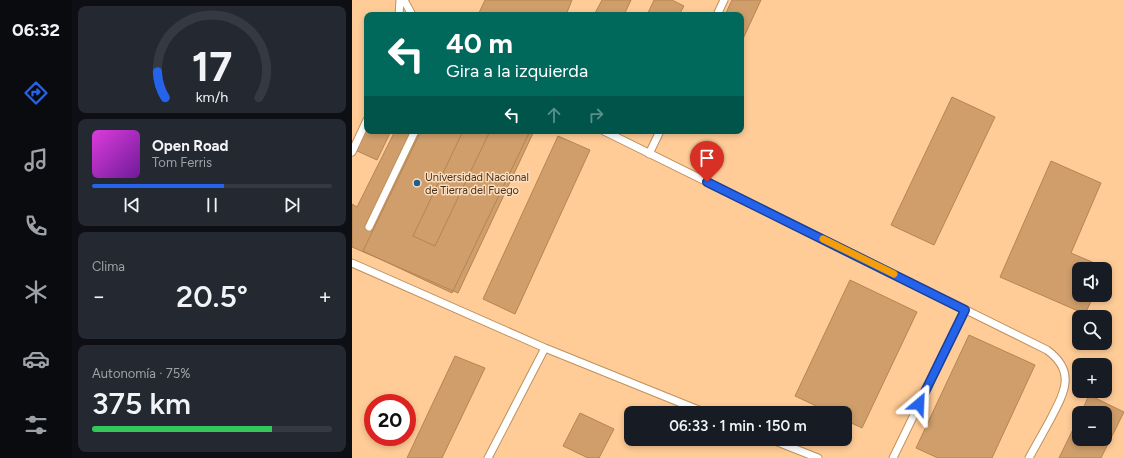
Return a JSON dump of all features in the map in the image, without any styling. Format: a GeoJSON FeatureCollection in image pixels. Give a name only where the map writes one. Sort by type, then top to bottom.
{"type":"FeatureCollection","features":[{"type":"Feature","properties":{"kind":"lane"},"geometry":{"type":"LineString","coordinates":[[399,12],[400,0]]}},
{"type":"Feature","properties":{"kind":"lane"},"geometry":{"type":"LineString","coordinates":[[404,0],[410,12]]}},
{"type":"Feature","properties":{"kind":"lane"},"geometry":{"type":"LineString","coordinates":[[718,12],[724,0]]}},
{"type":"Feature","properties":{"kind":"lane"},"geometry":{"type":"LineString","coordinates":[[352,152],[364,126]]}},
{"type":"Feature","properties":{"kind":"lane"},"geometry":{"type":"LineString","coordinates":[[369,227],[414,134]]}},
{"type":"Feature","properties":{"kind":"lane"},"geometry":{"type":"LineString","coordinates":[[610,134],[1047,350],[1057,358],[1064,369],[1066,381],[1064,394],[1029,458]]}},
{"type":"Feature","properties":{"kind":"lane"},"geometry":{"type":"LineString","coordinates":[[649,154],[659,134]]}},
{"type":"Feature","properties":{"kind":"lane"},"geometry":{"type":"LineString","coordinates":[[352,263],[545,348],[689,406]]}},
{"type":"Feature","properties":{"kind":"lane"},"geometry":{"type":"LineString","coordinates":[[893,458],[965,310]]}},
{"type":"Feature","properties":{"kind":"lane"},"geometry":{"type":"LineString","coordinates":[[488,458],[545,348]]}},
{"type":"Feature","properties":{"kind":"lane"},"geometry":{"type":"LineString","coordinates":[[788,446],[818,458]]}},
{"type":"Feature","properties":{"kind":"building"},"geometry":{"type":"Polygon","coordinates":[[[485,0],[572,0],[567,12],[479,12],[485,0]]]}},
{"type":"Feature","properties":{"kind":"building"},"geometry":{"type":"Polygon","coordinates":[[[602,0],[631,0],[625,12],[596,12],[602,0]]]}},
{"type":"Feature","properties":{"kind":"building"},"geometry":{"type":"Polygon","coordinates":[[[654,0],[672,0],[684,6],[681,12],[648,12],[654,0]]]}},
{"type":"Feature","properties":{"kind":"building"},"geometry":{"type":"Polygon","coordinates":[[[732,0],[761,0],[744,37],[744,12],[726,12],[732,0]]]}},
{"type":"Feature","properties":{"kind":"building"},"geometry":{"type":"Polygon","coordinates":[[[952,97],[995,117],[934,245],[891,225],[952,97]]]}},
{"type":"Feature","properties":{"kind":"building"},"geometry":{"type":"Polygon","coordinates":[[[364,132],[364,134],[390,134],[377,160],[355,150],[364,132]]]}},
{"type":"Feature","properties":{"kind":"building","name":"Universidad Nacional de Tierra del Fuego"},"geometry":{"type":"Polygon","coordinates":[[[394,134],[533,134],[458,293],[352,247],[352,204],[357,207],[394,134]]]}},
{"type":"Feature","properties":{"kind":"building","name":"Universidad Nacional de Tierra del Fuego"},"geometry":{"type":"Polygon","coordinates":[[[420,134],[462,134],[413,236],[435,246],[489,134],[529,134],[452,293],[363,251],[420,134]]]}},
{"type":"Feature","properties":{"kind":"building"},"geometry":{"type":"Polygon","coordinates":[[[558,136],[590,150],[515,314],[483,299],[558,136]]]}},
{"type":"Feature","properties":{"kind":"building"},"geometry":{"type":"Polygon","coordinates":[[[1051,161],[1101,183],[1071,253],[1092,262],[1072,262],[1072,302],[1091,302],[1087,310],[1076,310],[1000,277],[1051,161]]]}},
{"type":"Feature","properties":{"kind":"building"},"geometry":{"type":"Polygon","coordinates":[[[850,280],[917,312],[862,428],[852,423],[852,406],[816,406],[795,396],[850,280]]]}},
{"type":"Feature","properties":{"kind":"building"},"geometry":{"type":"Polygon","coordinates":[[[969,335],[1035,365],[992,458],[938,458],[916,448],[969,335]]]}},
{"type":"Feature","properties":{"kind":"building"},"geometry":{"type":"Polygon","coordinates":[[[455,356],[485,368],[442,458],[407,458],[413,446],[416,446],[416,439],[455,356]]]}},
{"type":"Feature","properties":{"kind":"building"},"geometry":{"type":"Polygon","coordinates":[[[1088,398],[1095,398],[1112,406],[1084,406],[1088,398]]]}},
{"type":"Feature","properties":{"kind":"building"},"geometry":{"type":"Polygon","coordinates":[[[1112,406],[1124,412],[1112,436],[1112,406]]]}},
{"type":"Feature","properties":{"kind":"building"},"geometry":{"type":"Polygon","coordinates":[[[580,413],[614,429],[599,458],[588,458],[563,446],[580,413]]]}},
{"type":"Feature","properties":{"kind":"building"},"geometry":{"type":"Polygon","coordinates":[[[1072,431],[1072,446],[1107,446],[1101,458],[1059,458],[1072,431]]]}},
{"type":"Feature","properties":{"kind":"slow traffic"},"geometry":{"type":"LineString","coordinates":[[823,239],[894,274]]}},
{"type":"Feature","properties":{"kind":"place","name":"Universidad Nacional de Tierra del Fuego"},"geometry":{"type":"Point","coordinates":[417,183]}},
{"type":"Feature","properties":{"kind":"route"},"geometry":{"type":"LineString","coordinates":[[707,182],[965,310],[919,404]]}}]}
